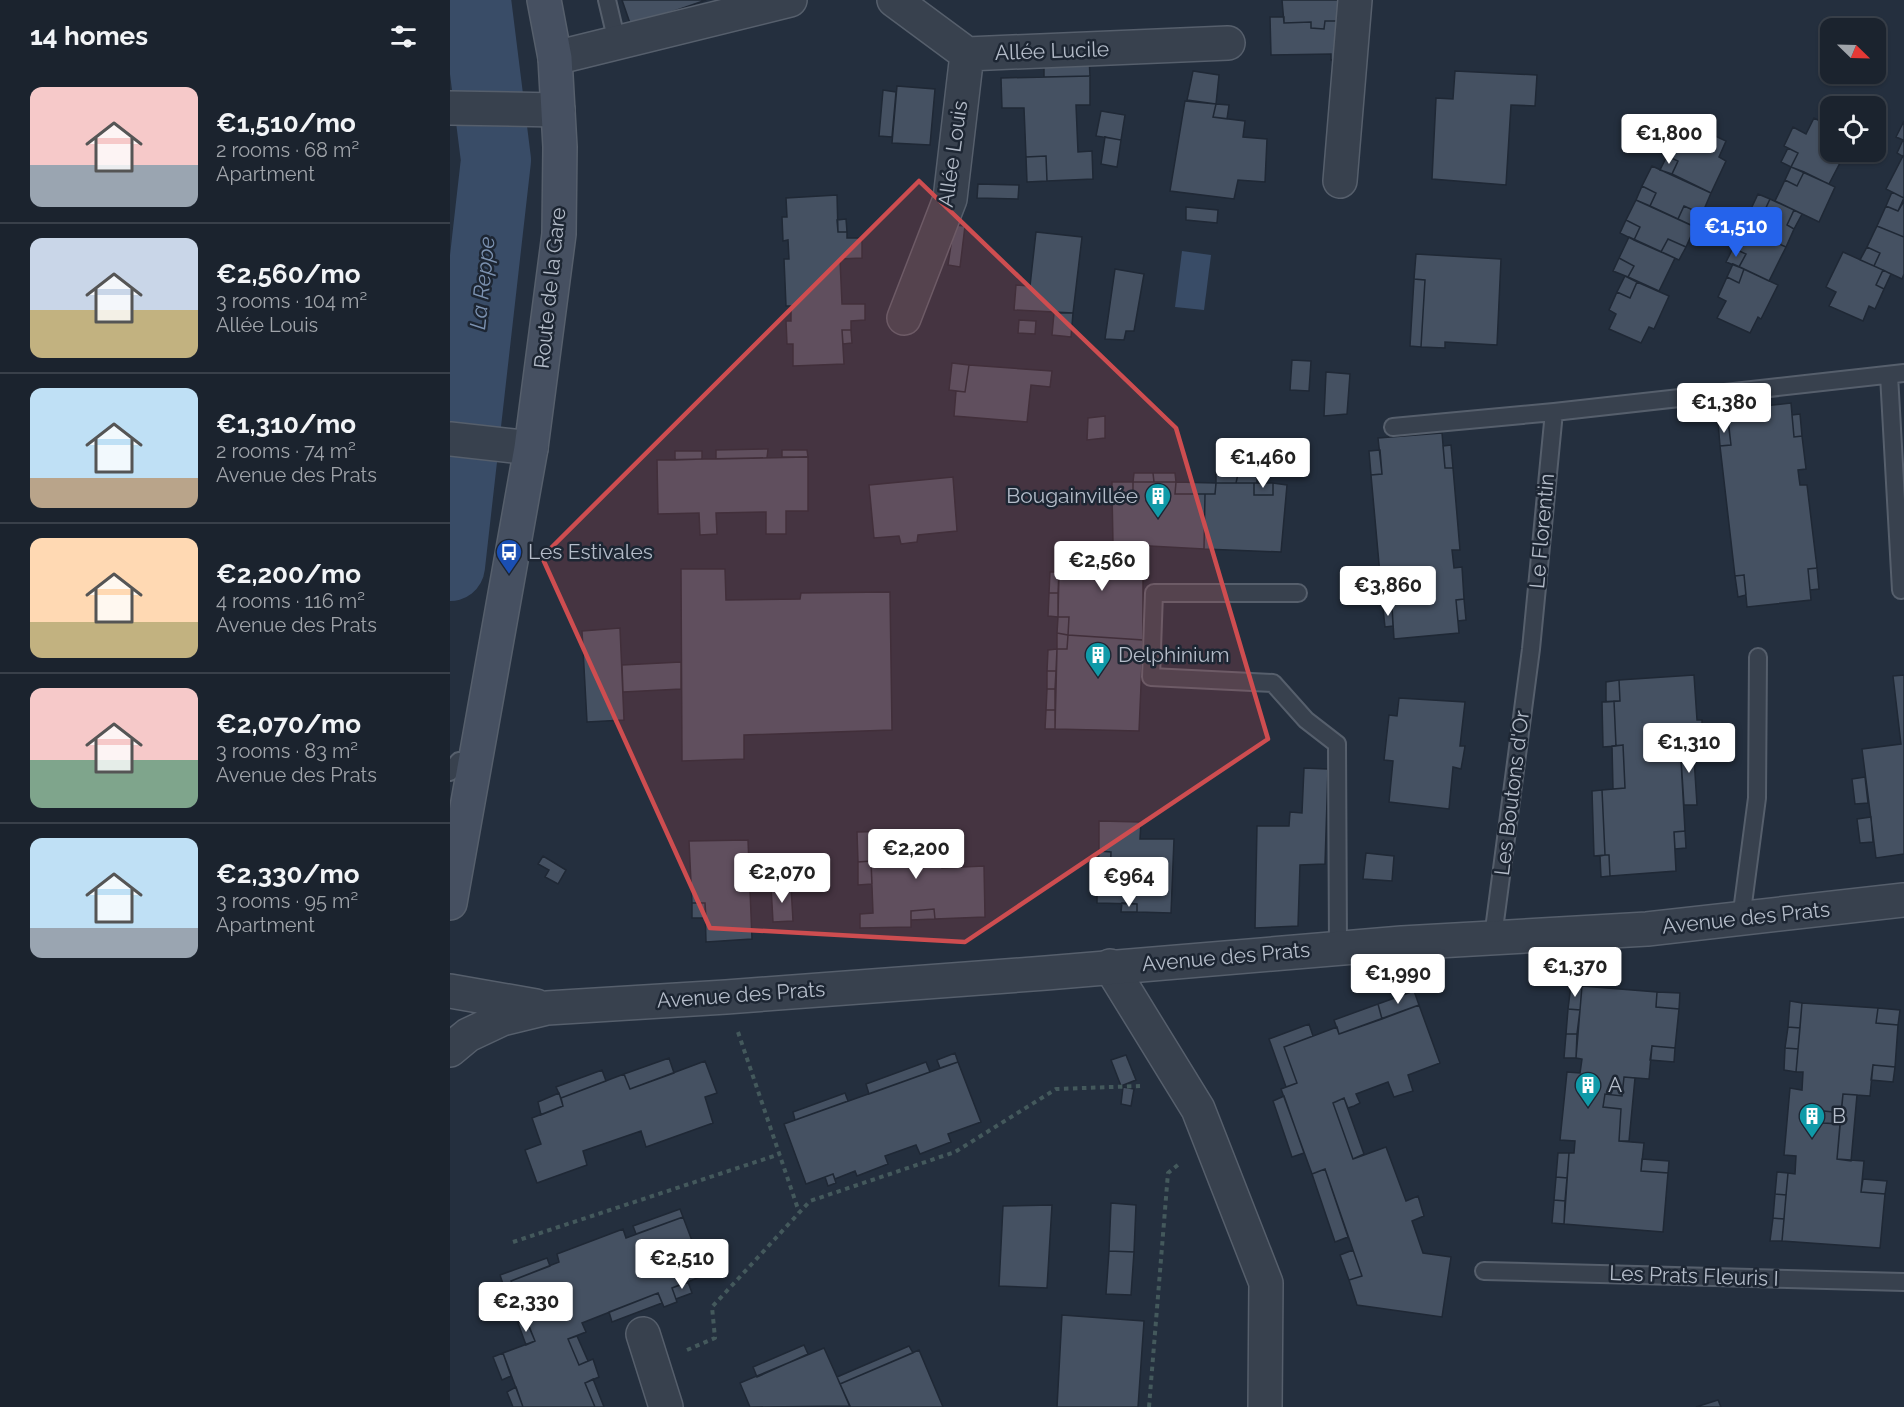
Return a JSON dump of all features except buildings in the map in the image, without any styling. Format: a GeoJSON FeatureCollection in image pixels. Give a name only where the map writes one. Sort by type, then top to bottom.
{"type":"FeatureCollection","features":[{"type":"Feature","properties":{"kind":"main road","name":"Route de la Gare"},"geometry":{"type":"LineString","coordinates":[[450,903],[531,448],[559,234],[555,58],[544,0]]}},
{"type":"Feature","properties":{"kind":"main road","name":"Route de la Gare"},"geometry":{"type":"LineString","coordinates":[[450,796],[455,766],[509,575]]}},
{"type":"Feature","properties":{"kind":"street"},"geometry":{"type":"LineString","coordinates":[[555,58],[790,0]]}},
{"type":"Feature","properties":{"kind":"street","name":"Allée Lucile"},"geometry":{"type":"LineString","coordinates":[[894,0],[967,54],[1228,43]]}},
{"type":"Feature","properties":{"kind":"street"},"geometry":{"type":"LineString","coordinates":[[1340,181],[1354,0]]}},
{"type":"Feature","properties":{"kind":"street","name":"Allée Louis"},"geometry":{"type":"LineString","coordinates":[[904,318],[950,199],[967,54]]}},
{"type":"Feature","properties":{"kind":"street"},"geometry":{"type":"LineString","coordinates":[[459,108],[558,111]]}},
{"type":"Feature","properties":{"kind":"street"},"geometry":{"type":"LineString","coordinates":[[450,439],[531,448]]}},
{"type":"Feature","properties":{"kind":"street","name":"Avenue des Prats"},"geometry":{"type":"LineString","coordinates":[[450,1050],[468,1035],[502,1019],[547,1008],[726,997],[1338,948],[1647,929],[1904,900]]}},
{"type":"Feature","properties":{"kind":"street"},"geometry":{"type":"LineString","coordinates":[[1110,966],[1198,1109],[1266,1283],[1265,1407]]}},
{"type":"Feature","properties":{"kind":"street","name":"Avenue des Prats"},"geometry":{"type":"LineString","coordinates":[[450,991],[547,1008]]}},
{"type":"Feature","properties":{"kind":"street"},"geometry":{"type":"LineString","coordinates":[[648,1349],[666,1407]]}},
{"type":"Feature","properties":{"kind":"lane"},"geometry":{"type":"LineString","coordinates":[[607,0],[617,42]]}},
{"type":"Feature","properties":{"kind":"lane"},"geometry":{"type":"LineString","coordinates":[[1393,427],[1554,412],[1897,374],[1901,590]]}},
{"type":"Feature","properties":{"kind":"lane","name":"Le Florentin"},"geometry":{"type":"LineString","coordinates":[[1531,649],[1554,412]]}},
{"type":"Feature","properties":{"kind":"lane"},"geometry":{"type":"LineString","coordinates":[[1298,593],[1154,593],[1151,677],[1272,683],[1306,720],[1337,744],[1338,948]]}},
{"type":"Feature","properties":{"kind":"lane","name":"Les Boutons d'Or"},"geometry":{"type":"LineString","coordinates":[[1493,937],[1531,649]]}},
{"type":"Feature","properties":{"kind":"lane"},"geometry":{"type":"LineString","coordinates":[[1741,919],[1757,798],[1758,657]]}},
{"type":"Feature","properties":{"kind":"lane","name":"Les Prats Fleuris I"},"geometry":{"type":"LineString","coordinates":[[1484,1271],[1904,1282]]}},
{"type":"Feature","properties":{"kind":"path"},"geometry":{"type":"LineString","coordinates":[[726,997],[800,1213]]}},
{"type":"Feature","properties":{"kind":"path"},"geometry":{"type":"LineString","coordinates":[[648,1349],[715,1338],[712,1307],[810,1201],[955,1152],[1056,1089],[1146,1086],[1176,1072]]}},
{"type":"Feature","properties":{"kind":"path"},"geometry":{"type":"LineString","coordinates":[[1149,1407],[1168,1173],[1210,1139]]}},
{"type":"Feature","properties":{"kind":"path"},"geometry":{"type":"LineString","coordinates":[[513,1242],[780,1154]]}},
{"type":"Feature","properties":{"kind":"highlighted area"},"geometry":{"type":"Polygon","coordinates":[[[919,181],[1176,428],[1268,739],[965,942],[710,928],[542,557],[919,181]]]}},
{"type":"Feature","properties":{"kind":"water"},"geometry":{"type":"Polygon","coordinates":[[[1182,251],[1211,255],[1204,310],[1175,307],[1182,251]]]}},
{"type":"Feature","properties":{"kind":"waterway","name":"La Reppe"},"geometry":{"type":"LineString","coordinates":[[450,566],[496,160],[476,0]]}},
{"type":"Feature","properties":{"kind":"place","name":"Bougainvillée"},"geometry":{"type":"Point","coordinates":[1158,519]}},
{"type":"Feature","properties":{"kind":"place","name":"Les Estivales"},"geometry":{"type":"Point","coordinates":[509,575]}},
{"type":"Feature","properties":{"kind":"place","name":"Delphinium"},"geometry":{"type":"Point","coordinates":[1098,678]}},
{"type":"Feature","properties":{"kind":"place","name":"A"},"geometry":{"type":"Point","coordinates":[1588,1108]}},
{"type":"Feature","properties":{"kind":"place","name":"B"},"geometry":{"type":"Point","coordinates":[1812,1139]}}]}
